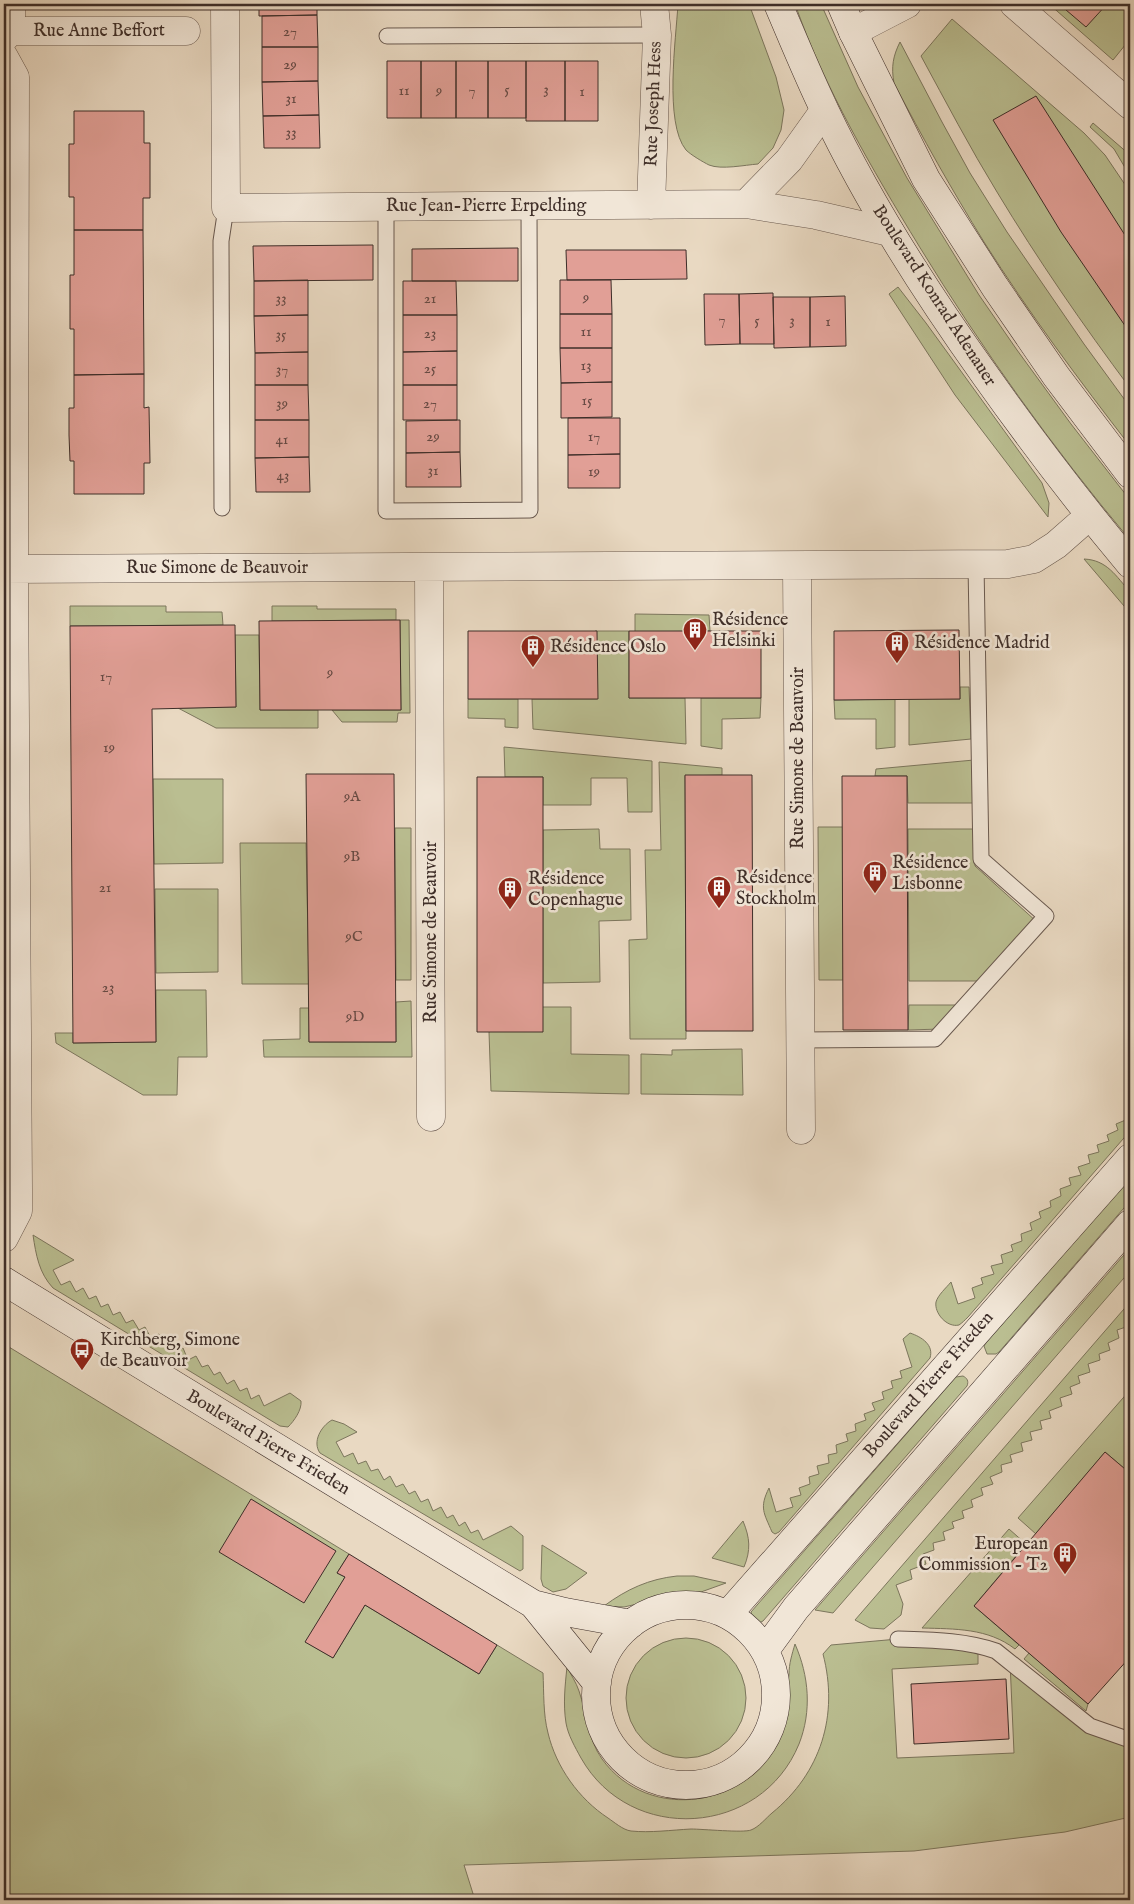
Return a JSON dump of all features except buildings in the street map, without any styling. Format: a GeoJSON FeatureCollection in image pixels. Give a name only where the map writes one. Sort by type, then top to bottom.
{"type":"FeatureCollection","features":[{"type":"Feature","properties":{"kind":"street"},"geometry":{"type":"LineString","coordinates":[[8,35],[11,4]]}},
{"type":"Feature","properties":{"kind":"street"},"geometry":{"type":"LineString","coordinates":[[225,4],[226,208]]}},
{"type":"Feature","properties":{"kind":"street","name":"Rue Joseph Hess"},"geometry":{"type":"LineString","coordinates":[[651,205],[657,35],[654,4]]}},
{"type":"Feature","properties":{"kind":"street","name":"Boulevard Konrad Adenauer"},"geometry":{"type":"LineString","coordinates":[[778,4],[824,111],[890,232],[948,322],[1012,413],[1089,516],[1130,564]]}},
{"type":"Feature","properties":{"kind":"street"},"geometry":{"type":"LineString","coordinates":[[841,4],[852,32],[932,187],[994,287],[1050,368],[1130,474]]}},
{"type":"Feature","properties":{"kind":"street"},"geometry":{"type":"LineString","coordinates":[[852,32],[907,4]]}},
{"type":"Feature","properties":{"kind":"street"},"geometry":{"type":"LineString","coordinates":[[1014,4],[1130,106]]}},
{"type":"Feature","properties":{"kind":"street","name":"Rue Anne Beffort"},"geometry":{"type":"LineString","coordinates":[[8,35],[186,31]]}},
{"type":"Feature","properties":{"kind":"street"},"geometry":{"type":"LineString","coordinates":[[4,57],[15,77],[9,569],[18,1211],[4,1238]]}},
{"type":"Feature","properties":{"kind":"street"},"geometry":{"type":"LineString","coordinates":[[746,204],[789,160],[824,111]]}},
{"type":"Feature","properties":{"kind":"street","name":"Rue Jean-Pierre Erpelding"},"geometry":{"type":"LineString","coordinates":[[226,208],[746,204],[816,215],[890,232]]}},
{"type":"Feature","properties":{"kind":"street","name":"Rue Simone de Beauvoir"},"geometry":{"type":"LineString","coordinates":[[9,569],[1008,564],[1034,559],[1056,545],[1089,516]]}},
{"type":"Feature","properties":{"kind":"street","name":"Rue Simone de Beauvoir"},"geometry":{"type":"LineString","coordinates":[[797,566],[802,1130]]}},
{"type":"Feature","properties":{"kind":"street","name":"Rue Simone de Beauvoir"},"geometry":{"type":"LineString","coordinates":[[429,568],[431,1116]]}},
{"type":"Feature","properties":{"kind":"street","name":"Boulevard Pierre Frieden"},"geometry":{"type":"LineString","coordinates":[[729,1613],[1130,1158]]}},
{"type":"Feature","properties":{"kind":"street"},"geometry":{"type":"LineString","coordinates":[[766,1649],[796,1608],[1130,1224]]}},
{"type":"Feature","properties":{"kind":"street","name":"Boulevard Pierre Frieden"},"geometry":{"type":"LineString","coordinates":[[4,1281],[533,1604],[631,1624]]}},
{"type":"Feature","properties":{"kind":"street","name":"Boulevard Pierre Frieden"},"geometry":{"type":"LineString","coordinates":[[533,1604],[597,1683]]}},
{"type":"Feature","properties":{"kind":"street"},"geometry":{"type":"LineString","coordinates":[[684,1606],[706,1606],[729,1613],[750,1628],[766,1649],[774,1672],[775,1701],[769,1725],[759,1747],[745,1763],[729,1775],[710,1782],[692,1785],[674,1784],[657,1780],[641,1773],[626,1763],[613,1748],[602,1730],[598,1713],[597,1683],[608,1652],[631,1624],[664,1610],[684,1606]]}},
{"type":"Feature","properties":{"kind":"lane"},"geometry":{"type":"LineString","coordinates":[[387,36],[657,35]]}},
{"type":"Feature","properties":{"kind":"lane"},"geometry":{"type":"LineString","coordinates":[[386,207],[386,511],[530,510],[530,206]]}},
{"type":"Feature","properties":{"kind":"lane"},"geometry":{"type":"LineString","coordinates":[[222,508],[221,241],[226,208]]}},
{"type":"Feature","properties":{"kind":"lane"},"geometry":{"type":"LineString","coordinates":[[800,1040],[935,1039],[1046,916],[981,859],[976,564]]}},
{"type":"Feature","properties":{"kind":"lane"},"geometry":{"type":"LineString","coordinates":[[898,1639],[978,1644],[996,1651],[1090,1726],[1130,1740]]}},
{"type":"Feature","properties":{"kind":"green space"},"geometry":{"type":"Polygon","coordinates":[[[678,4],[749,4],[776,77],[784,110],[781,130],[773,148],[758,164],[726,167],[709,165],[686,150],[679,137],[673,101],[678,4]]]}},
{"type":"Feature","properties":{"kind":"green space"},"geometry":{"type":"Polygon","coordinates":[[[795,4],[821,4],[858,87],[907,178],[979,295],[1071,424],[1130,500],[1130,540],[1019,397],[919,246],[884,188],[835,98],[820,67],[795,4]]]}},
{"type":"Feature","properties":{"kind":"green space"},"geometry":{"type":"Polygon","coordinates":[[[1049,4],[1130,4],[1130,39],[1113,60],[1049,4]]]}},
{"type":"Feature","properties":{"kind":"green space"},"geometry":{"type":"Polygon","coordinates":[[[952,19],[1084,133],[1105,155],[1130,192],[1130,388],[1061,292],[1028,242],[977,159],[921,56],[952,19]]]}},
{"type":"Feature","properties":{"kind":"green space"},"geometry":{"type":"Polygon","coordinates":[[[900,42],[970,173],[1007,232],[1130,407],[1130,446],[1073,371],[1019,295],[960,203],[894,83],[893,62],[900,42]]]}},
{"type":"Feature","properties":{"kind":"green space"},"geometry":{"type":"Polygon","coordinates":[[[1093,123],[1130,155],[1130,176],[1114,149],[1090,127],[1093,123]]]}},
{"type":"Feature","properties":{"kind":"green space"},"geometry":{"type":"Polygon","coordinates":[[[898,287],[1042,483],[1049,503],[1048,517],[955,395],[889,294],[898,287]]]}},
{"type":"Feature","properties":{"kind":"green space"},"geometry":{"type":"Polygon","coordinates":[[[1084,559],[1099,562],[1120,580],[1130,592],[1130,613],[1084,559]]]}},
{"type":"Feature","properties":{"kind":"green space"},"geometry":{"type":"Polygon","coordinates":[[[70,606],[166,606],[166,612],[222,612],[223,625],[70,626],[70,606]]]}},
{"type":"Feature","properties":{"kind":"green space"},"geometry":{"type":"Polygon","coordinates":[[[272,606],[317,606],[317,609],[396,609],[396,620],[272,621],[272,606]]]}},
{"type":"Feature","properties":{"kind":"green space"},"geometry":{"type":"Polygon","coordinates":[[[635,614],[709,615],[710,631],[635,632],[635,614]]]}},
{"type":"Feature","properties":{"kind":"green space"},"geometry":{"type":"Polygon","coordinates":[[[400,620],[409,620],[410,713],[398,713],[397,722],[342,722],[332,710],[401,710],[400,620]]]}},
{"type":"Feature","properties":{"kind":"green space"},"geometry":{"type":"Polygon","coordinates":[[[595,631],[629,631],[629,698],[685,698],[686,744],[533,729],[532,699],[597,699],[595,631]]]}},
{"type":"Feature","properties":{"kind":"green space"},"geometry":{"type":"Polygon","coordinates":[[[235,635],[259,635],[260,710],[318,710],[318,728],[216,728],[178,708],[236,707],[235,635]]]}},
{"type":"Feature","properties":{"kind":"green space"},"geometry":{"type":"Polygon","coordinates":[[[960,687],[969,687],[971,739],[909,745],[909,699],[960,699],[960,687]]]}},
{"type":"Feature","properties":{"kind":"green space"},"geometry":{"type":"Polygon","coordinates":[[[701,698],[761,698],[760,718],[722,719],[722,749],[701,746],[701,698]]]}},
{"type":"Feature","properties":{"kind":"green space"},"geometry":{"type":"Polygon","coordinates":[[[468,699],[518,699],[518,728],[505,727],[505,719],[468,718],[468,699]]]}},
{"type":"Feature","properties":{"kind":"green space"},"geometry":{"type":"Polygon","coordinates":[[[895,699],[895,747],[876,749],[876,719],[835,719],[834,700],[895,699]]]}},
{"type":"Feature","properties":{"kind":"green space"},"geometry":{"type":"Polygon","coordinates":[[[504,747],[652,761],[652,812],[628,812],[627,778],[591,778],[591,805],[543,805],[543,777],[505,777],[504,747]]]}},
{"type":"Feature","properties":{"kind":"green space"},"geometry":{"type":"Polygon","coordinates":[[[974,760],[975,803],[908,803],[907,776],[875,776],[876,769],[974,760]]]}},
{"type":"Feature","properties":{"kind":"green space"},"geometry":{"type":"Polygon","coordinates":[[[659,762],[722,768],[722,775],[685,776],[686,1039],[630,1039],[629,940],[647,939],[645,850],[661,850],[659,762]]]}},
{"type":"Feature","properties":{"kind":"green space"},"geometry":{"type":"Polygon","coordinates":[[[153,779],[223,779],[223,863],[154,864],[153,779]]]}},
{"type":"Feature","properties":{"kind":"green space"},"geometry":{"type":"Polygon","coordinates":[[[818,827],[843,827],[843,980],[819,980],[818,827]]]}},
{"type":"Feature","properties":{"kind":"green space"},"geometry":{"type":"Polygon","coordinates":[[[395,828],[411,828],[411,980],[396,980],[395,828]]]}},
{"type":"Feature","properties":{"kind":"green space"},"geometry":{"type":"Polygon","coordinates":[[[599,829],[600,849],[630,849],[631,920],[599,921],[600,982],[543,983],[543,830],[599,829]]]}},
{"type":"Feature","properties":{"kind":"green space"},"geometry":{"type":"Polygon","coordinates":[[[908,829],[975,829],[975,866],[1037,922],[983,981],[909,981],[908,829]]]}},
{"type":"Feature","properties":{"kind":"green space"},"geometry":{"type":"Polygon","coordinates":[[[240,843],[306,843],[309,984],[242,984],[240,843]]]}},
{"type":"Feature","properties":{"kind":"green space"},"geometry":{"type":"Polygon","coordinates":[[[155,889],[218,889],[218,972],[156,973],[155,889]]]}},
{"type":"Feature","properties":{"kind":"green space"},"geometry":{"type":"Polygon","coordinates":[[[156,990],[206,990],[207,1057],[178,1057],[177,1095],[143,1095],[56,1043],[55,1033],[73,1033],[73,1043],[156,1042],[156,990]]]}},
{"type":"Feature","properties":{"kind":"green space"},"geometry":{"type":"Polygon","coordinates":[[[411,1001],[412,1057],[264,1057],[263,1040],[300,1039],[300,1008],[309,1008],[309,1042],[396,1042],[396,1002],[411,1001]]]}},
{"type":"Feature","properties":{"kind":"green space"},"geometry":{"type":"Polygon","coordinates":[[[909,1005],[963,1005],[941,1029],[908,1030],[909,1005]]]}},
{"type":"Feature","properties":{"kind":"green space"},"geometry":{"type":"Polygon","coordinates":[[[543,1007],[571,1007],[571,1054],[629,1055],[629,1094],[491,1091],[489,1032],[543,1007]]]}},
{"type":"Feature","properties":{"kind":"green space"},"geometry":{"type":"Polygon","coordinates":[[[742,1049],[743,1095],[641,1094],[641,1054],[672,1055],[672,1050],[742,1049]]]}},
{"type":"Feature","properties":{"kind":"green space"},"geometry":{"type":"Polygon","coordinates":[[[1130,1111],[1130,1131],[968,1317],[959,1325],[950,1324],[942,1319],[936,1306],[940,1294],[951,1282],[958,1304],[975,1298],[972,1288],[983,1284],[981,1278],[994,1274],[991,1266],[1003,1263],[1001,1255],[1013,1251],[1011,1245],[1022,1241],[1021,1234],[1032,1230],[1030,1223],[1041,1218],[1039,1212],[1051,1207],[1050,1201],[1061,1196],[1060,1189],[1071,1185],[1069,1178],[1081,1175],[1078,1167],[1090,1163],[1088,1155],[1099,1152],[1097,1145],[1109,1141],[1107,1135],[1118,1130],[1116,1124],[1128,1119],[1126,1113],[1130,1111]]]}},
{"type":"Feature","properties":{"kind":"green space"},"geometry":{"type":"Polygon","coordinates":[[[1130,1177],[1130,1201],[999,1352],[987,1354],[984,1346],[986,1343],[1130,1177]]]}},
{"type":"Feature","properties":{"kind":"green space"},"geometry":{"type":"Polygon","coordinates":[[[33,1235],[74,1260],[53,1270],[61,1285],[70,1281],[76,1292],[83,1288],[89,1299],[96,1296],[101,1307],[108,1304],[113,1315],[120,1312],[126,1323],[133,1320],[139,1330],[145,1327],[151,1338],[159,1334],[164,1344],[171,1341],[176,1352],[183,1348],[188,1360],[196,1356],[202,1367],[208,1365],[214,1375],[220,1372],[227,1384],[234,1380],[240,1391],[247,1388],[251,1399],[259,1395],[264,1406],[290,1393],[301,1401],[299,1412],[295,1419],[288,1427],[280,1426],[53,1288],[41,1270],[33,1235]]]}},
{"type":"Feature","properties":{"kind":"green space"},"geometry":{"type":"Polygon","coordinates":[[[1130,1248],[1130,1271],[833,1613],[815,1610],[1130,1248]]]}},
{"type":"Feature","properties":{"kind":"green space"},"geometry":{"type":"Polygon","coordinates":[[[1130,1302],[1129,1326],[1117,1330],[1119,1338],[1108,1343],[1110,1350],[1099,1354],[1100,1360],[1088,1364],[1090,1372],[1078,1376],[1080,1383],[1070,1387],[1072,1394],[1060,1398],[1062,1406],[1049,1411],[1051,1418],[1040,1421],[1042,1429],[1030,1432],[1032,1440],[1021,1443],[1023,1451],[1010,1455],[1012,1462],[1001,1465],[1002,1472],[990,1477],[993,1484],[981,1488],[983,1495],[971,1500],[973,1507],[962,1511],[964,1518],[952,1522],[954,1528],[943,1532],[945,1540],[933,1543],[934,1550],[923,1554],[926,1564],[910,1570],[912,1579],[896,1585],[903,1604],[901,1615],[884,1629],[870,1628],[855,1620],[1130,1302]]]}},
{"type":"Feature","properties":{"kind":"green space"},"geometry":{"type":"Polygon","coordinates":[[[910,1333],[929,1345],[930,1358],[779,1532],[775,1534],[772,1532],[763,1506],[769,1488],[776,1512],[793,1507],[790,1498],[801,1495],[799,1488],[810,1484],[809,1477],[819,1474],[817,1466],[829,1463],[828,1455],[837,1453],[836,1445],[848,1441],[846,1434],[856,1431],[855,1424],[866,1420],[864,1414],[875,1410],[872,1403],[884,1399],[882,1392],[893,1388],[891,1381],[902,1378],[900,1371],[912,1367],[903,1339],[910,1333]]]}},
{"type":"Feature","properties":{"kind":"green space"},"geometry":{"type":"Polygon","coordinates":[[[4,1344],[349,1554],[337,1573],[345,1577],[306,1642],[333,1658],[365,1605],[479,1674],[497,1645],[543,1673],[546,1726],[552,1746],[563,1770],[578,1792],[597,1810],[625,1829],[646,1832],[691,1829],[747,1831],[757,1827],[789,1797],[803,1780],[814,1761],[822,1741],[827,1721],[829,1699],[823,1654],[831,1645],[898,1639],[978,1645],[978,1664],[892,1669],[897,1758],[1014,1753],[1010,1662],[1090,1726],[1130,1740],[1130,1817],[1065,1832],[914,1851],[464,1865],[475,1900],[4,1900],[4,1344]]]}},
{"type":"Feature","properties":{"kind":"green space"},"geometry":{"type":"Polygon","coordinates":[[[963,1376],[967,1380],[967,1386],[763,1621],[759,1623],[752,1618],[751,1612],[956,1377],[963,1376]]]}},
{"type":"Feature","properties":{"kind":"green space"},"geometry":{"type":"Polygon","coordinates":[[[1130,1390],[1130,1463],[1125,1469],[1105,1452],[1036,1534],[1018,1518],[1130,1390]]]}},
{"type":"Feature","properties":{"kind":"green space"},"geometry":{"type":"Polygon","coordinates":[[[332,1420],[344,1424],[357,1432],[336,1442],[344,1457],[353,1453],[358,1464],[366,1461],[371,1471],[378,1469],[384,1480],[390,1476],[396,1487],[403,1484],[409,1494],[415,1491],[421,1502],[428,1499],[433,1511],[441,1507],[447,1518],[453,1515],[459,1526],[465,1522],[471,1533],[478,1530],[483,1540],[511,1526],[523,1536],[523,1569],[520,1571],[320,1453],[317,1439],[324,1426],[332,1420]]]}},
{"type":"Feature","properties":{"kind":"green space"},"geometry":{"type":"Polygon","coordinates":[[[743,1521],[749,1544],[744,1567],[712,1558],[743,1521]]]}},
{"type":"Feature","properties":{"kind":"green space"},"geometry":{"type":"Polygon","coordinates":[[[1009,1529],[1026,1544],[974,1606],[1019,1645],[1015,1649],[994,1637],[971,1631],[922,1628],[1009,1529]]]}},
{"type":"Feature","properties":{"kind":"green space"},"geometry":{"type":"Polygon","coordinates":[[[542,1545],[587,1573],[566,1589],[553,1592],[543,1586],[541,1579],[542,1545]]]}},
{"type":"Feature","properties":{"kind":"green space"},"geometry":{"type":"Polygon","coordinates":[[[677,1576],[694,1576],[726,1583],[701,1592],[624,1607],[604,1606],[639,1586],[677,1576]]]}},
{"type":"Feature","properties":{"kind":"green space"},"geometry":{"type":"Polygon","coordinates":[[[686,1638],[709,1643],[719,1648],[728,1656],[736,1665],[741,1675],[746,1698],[741,1721],[736,1731],[728,1740],[719,1748],[709,1753],[686,1758],[663,1753],[653,1748],[644,1740],[636,1731],[631,1721],[626,1698],[631,1675],[636,1665],[644,1656],[653,1648],[663,1643],[686,1638]]]}},
{"type":"Feature","properties":{"kind":"green space"},"geometry":{"type":"Polygon","coordinates":[[[795,1644],[803,1668],[807,1694],[806,1719],[799,1744],[781,1775],[756,1798],[726,1812],[694,1818],[661,1816],[630,1806],[603,1786],[581,1758],[570,1736],[566,1723],[565,1709],[567,1667],[579,1691],[593,1743],[602,1759],[622,1780],[646,1793],[672,1799],[698,1799],[724,1792],[748,1778],[768,1759],[782,1734],[785,1726],[790,1666],[795,1644]]]}},
{"type":"Feature","properties":{"kind":"green space"},"geometry":{"type":"Polygon","coordinates":[[[1029,1653],[1088,1704],[1086,1711],[1024,1659],[1029,1653]]]}},
{"type":"Feature","properties":{"kind":"place","name":"Résidence Helsinki"},"geometry":{"type":"Point","coordinates":[695,651]}},
{"type":"Feature","properties":{"kind":"place","name":"Résidence Madrid"},"geometry":{"type":"Point","coordinates":[897,664]}},
{"type":"Feature","properties":{"kind":"place","name":"Résidence Oslo"},"geometry":{"type":"Point","coordinates":[533,668]}},
{"type":"Feature","properties":{"kind":"place","name":"Résidence Lisbonne"},"geometry":{"type":"Point","coordinates":[875,894]}},
{"type":"Feature","properties":{"kind":"place","name":"Résidence Stockholm"},"geometry":{"type":"Point","coordinates":[719,909]}},
{"type":"Feature","properties":{"kind":"place","name":"Résidence Copenhague"},"geometry":{"type":"Point","coordinates":[510,910]}},
{"type":"Feature","properties":{"kind":"place","name":"Kirchberg, Simone de Beauvoir"},"geometry":{"type":"Point","coordinates":[82,1371]}},
{"type":"Feature","properties":{"kind":"place","name":"European Commission - T2"},"geometry":{"type":"Point","coordinates":[1065,1575]}}]}
